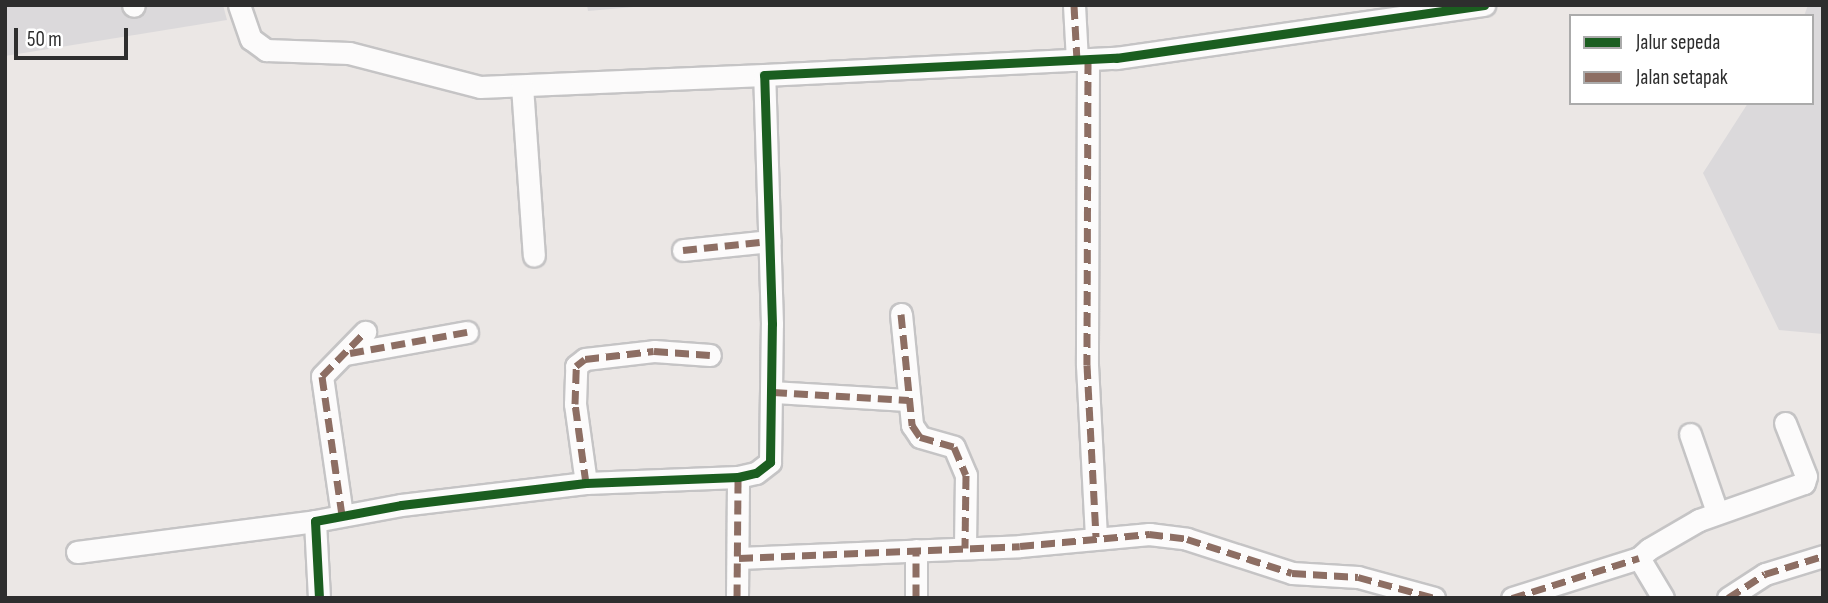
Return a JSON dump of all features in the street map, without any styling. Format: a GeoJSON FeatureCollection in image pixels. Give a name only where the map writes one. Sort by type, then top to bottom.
{"type":"FeatureCollection","features":[{"type":"Feature","properties":{"kind":"street"},"geometry":{"type":"LineString","coordinates":[[239,5],[251,39],[266,50],[349,53],[480,87],[1082,60],[1366,26],[1484,5]]}},
{"type":"Feature","properties":{"kind":"street"},"geometry":{"type":"LineString","coordinates":[[1074,5],[1082,60],[1087,365],[1096,537]]}},
{"type":"Feature","properties":{"kind":"street"},"geometry":{"type":"LineString","coordinates":[[77,552],[586,483],[738,477],[756,473],[770,462],[774,392],[764,75]]}},
{"type":"Feature","properties":{"kind":"street"},"geometry":{"type":"LineString","coordinates":[[522,86],[534,256]]}},
{"type":"Feature","properties":{"kind":"street"},"geometry":{"type":"LineString","coordinates":[[683,250],[770,242]]}},
{"type":"Feature","properties":{"kind":"street"},"geometry":{"type":"LineString","coordinates":[[901,314],[912,425],[920,437],[954,447],[961,457],[967,475],[965,548]]}},
{"type":"Feature","properties":{"kind":"street"},"geometry":{"type":"LineString","coordinates":[[342,515],[322,384],[327,367],[365,332]]}},
{"type":"Feature","properties":{"kind":"street"},"geometry":{"type":"LineString","coordinates":[[344,354],[467,332]]}},
{"type":"Feature","properties":{"kind":"street"},"geometry":{"type":"LineString","coordinates":[[586,483],[575,404],[576,366],[585,359],[654,351],[710,355]]}},
{"type":"Feature","properties":{"kind":"street"},"geometry":{"type":"LineString","coordinates":[[774,392],[909,400]]}},
{"type":"Feature","properties":{"kind":"street"},"geometry":{"type":"LineString","coordinates":[[1512,598],[1639,558],[1717,512],[1804,483],[1806,476],[1785,423]]}},
{"type":"Feature","properties":{"kind":"street"},"geometry":{"type":"LineString","coordinates":[[1690,434],[1717,512]]}},
{"type":"Feature","properties":{"kind":"street"},"geometry":{"type":"LineString","coordinates":[[737,598],[738,477]]}},
{"type":"Feature","properties":{"kind":"street"},"geometry":{"type":"LineString","coordinates":[[315,521],[319,598]]}},
{"type":"Feature","properties":{"kind":"street"},"geometry":{"type":"LineString","coordinates":[[738,558],[965,548],[1149,534],[1187,539],[1292,573],[1357,578],[1434,598]]}},
{"type":"Feature","properties":{"kind":"street"},"geometry":{"type":"LineString","coordinates":[[916,550],[916,598]]}},
{"type":"Feature","properties":{"kind":"street"},"geometry":{"type":"LineString","coordinates":[[1728,598],[1765,574],[1823,555]]}},
{"type":"Feature","properties":{"kind":"street"},"geometry":{"type":"LineString","coordinates":[[1639,558],[1663,598]]}},
{"type":"Feature","properties":{"kind":"shaded area"},"geometry":{"type":"Polygon","coordinates":[[[5,5],[223,5],[227,20],[5,56],[5,5]]]}},
{"type":"Feature","properties":{"kind":"shaded area"},"geometry":{"type":"Polygon","coordinates":[[[587,5],[656,5],[588,11],[587,5]]]}},
{"type":"Feature","properties":{"kind":"shaded area"},"geometry":{"type":"Polygon","coordinates":[[[1808,5],[1823,5],[1823,334],[1779,330],[1703,173],[1747,105],[1814,105],[1814,14],[1805,14],[1808,5]]]}},
{"type":"Feature","properties":{"kind":"marked path"},"geometry":{"type":"LineString","coordinates":[[1074,5],[1077,60]]}},
{"type":"Feature","properties":{"kind":"marked path"},"geometry":{"type":"LineString","coordinates":[[1088,60],[1087,365],[1096,537]]}},
{"type":"Feature","properties":{"kind":"marked path"},"geometry":{"type":"LineString","coordinates":[[683,250],[770,241]]}},
{"type":"Feature","properties":{"kind":"marked path"},"geometry":{"type":"LineString","coordinates":[[901,314],[912,425],[920,437],[954,447],[966,475],[965,548]]}},
{"type":"Feature","properties":{"kind":"marked path"},"geometry":{"type":"LineString","coordinates":[[342,515],[322,376],[365,332]]}},
{"type":"Feature","properties":{"kind":"marked path"},"geometry":{"type":"LineString","coordinates":[[350,353],[467,332]]}},
{"type":"Feature","properties":{"kind":"marked path"},"geometry":{"type":"LineString","coordinates":[[586,483],[575,404],[576,366],[585,359],[654,351],[710,355]]}},
{"type":"Feature","properties":{"kind":"marked path"},"geometry":{"type":"LineString","coordinates":[[773,392],[909,400]]}},
{"type":"Feature","properties":{"kind":"marked path"},"geometry":{"type":"LineString","coordinates":[[737,598],[738,477]]}},
{"type":"Feature","properties":{"kind":"marked path"},"geometry":{"type":"LineString","coordinates":[[739,558],[1020,546],[1149,534],[1187,539],[1292,573],[1358,577],[1434,598]]}},
{"type":"Feature","properties":{"kind":"marked path"},"geometry":{"type":"LineString","coordinates":[[916,550],[916,598]]}},
{"type":"Feature","properties":{"kind":"marked path"},"geometry":{"type":"LineString","coordinates":[[1728,598],[1765,574],[1823,556]]}},
{"type":"Feature","properties":{"kind":"marked path"},"geometry":{"type":"LineString","coordinates":[[1512,598],[1639,558]]}},
{"type":"Feature","properties":{"kind":"cycle path"},"geometry":{"type":"LineString","coordinates":[[319,598],[315,521],[401,505],[586,483],[738,477],[756,473],[770,462],[772,324],[764,75],[1116,58],[1484,5]]}}]}
